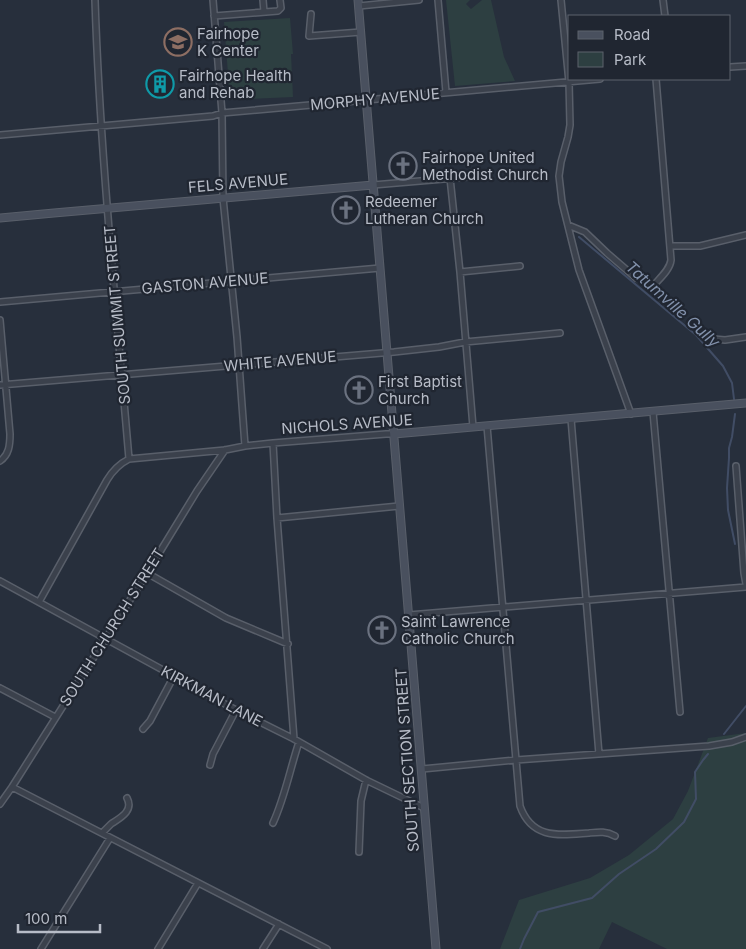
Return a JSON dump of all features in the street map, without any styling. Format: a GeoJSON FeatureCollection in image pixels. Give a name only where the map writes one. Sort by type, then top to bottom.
{"type":"FeatureCollection","features":[{"type":"Feature","properties":{"kind":"street","name":"SOUTH SUMMIT STREET"},"geometry":{"type":"LineString","coordinates":[[95,0],[107,208],[130,459]]}},
{"type":"Feature","properties":{"kind":"street"},"geometry":{"type":"LineString","coordinates":[[213,0],[222,113],[223,198],[245,446]]}},
{"type":"Feature","properties":{"kind":"street"},"geometry":{"type":"LineString","coordinates":[[263,0],[264,12]]}},
{"type":"Feature","properties":{"kind":"street"},"geometry":{"type":"LineString","coordinates":[[214,16],[278,11],[280,0]]}},
{"type":"Feature","properties":{"kind":"street"},"geometry":{"type":"LineString","coordinates":[[358,3],[419,0]]}},
{"type":"Feature","properties":{"kind":"street"},"geometry":{"type":"LineString","coordinates":[[438,0],[446,92]]}},
{"type":"Feature","properties":{"kind":"street"},"geometry":{"type":"LineString","coordinates":[[561,0],[568,72]]}},
{"type":"Feature","properties":{"kind":"street"},"geometry":{"type":"LineString","coordinates":[[663,0],[665,15]]}},
{"type":"Feature","properties":{"kind":"street","name":"SOUTH SECTION STREET"},"geometry":{"type":"LineString","coordinates":[[358,3],[436,949]]}},
{"type":"Feature","properties":{"kind":"street"},"geometry":{"type":"LineString","coordinates":[[311,14],[309,36],[361,32]]}},
{"type":"Feature","properties":{"kind":"street"},"geometry":{"type":"LineString","coordinates":[[731,67],[746,66]]}},
{"type":"Feature","properties":{"kind":"street","name":"MORPHY AVENUE"},"geometry":{"type":"LineString","coordinates":[[0,135],[590,80]]}},
{"type":"Feature","properties":{"kind":"street"},"geometry":{"type":"LineString","coordinates":[[652,287],[670,264],[656,80]]}},
{"type":"Feature","properties":{"kind":"street"},"geometry":{"type":"LineString","coordinates":[[569,82],[570,125],[559,176],[562,202],[579,270],[631,414]]}},
{"type":"Feature","properties":{"kind":"street","name":"FELS AVENUE"},"geometry":{"type":"LineString","coordinates":[[0,218],[479,176]]}},
{"type":"Feature","properties":{"kind":"street"},"geometry":{"type":"LineString","coordinates":[[450,178],[473,427]]}},
{"type":"Feature","properties":{"kind":"street"},"geometry":{"type":"LineString","coordinates":[[568,225],[584,232],[636,278]]}},
{"type":"Feature","properties":{"kind":"street"},"geometry":{"type":"LineString","coordinates":[[670,246],[700,246],[746,235]]}},
{"type":"Feature","properties":{"kind":"street"},"geometry":{"type":"LineString","coordinates":[[460,272],[520,266]]}},
{"type":"Feature","properties":{"kind":"street","name":"GASTON AVENUE"},"geometry":{"type":"LineString","coordinates":[[0,302],[380,268]]}},
{"type":"Feature","properties":{"kind":"street"},"geometry":{"type":"LineString","coordinates":[[0,320],[3,385],[10,440],[7,454],[0,461]]}},
{"type":"Feature","properties":{"kind":"street","name":"WHITE AVENUE"},"geometry":{"type":"LineString","coordinates":[[3,385],[387,352],[560,333]]}},
{"type":"Feature","properties":{"kind":"street"},"geometry":{"type":"LineString","coordinates":[[714,339],[725,340],[746,337]]}},
{"type":"Feature","properties":{"kind":"street","name":"NICHOLS AVENUE"},"geometry":{"type":"LineString","coordinates":[[130,459],[225,450],[273,443],[746,403]]}},
{"type":"Feature","properties":{"kind":"street"},"geometry":{"type":"LineString","coordinates":[[653,412],[680,712]]}},
{"type":"Feature","properties":{"kind":"street"},"geometry":{"type":"LineString","coordinates":[[571,419],[600,754]]}},
{"type":"Feature","properties":{"kind":"street"},"geometry":{"type":"LineString","coordinates":[[487,426],[520,806],[525,818],[534,827],[545,833],[561,835],[603,831],[615,836]]}},
{"type":"Feature","properties":{"kind":"street"},"geometry":{"type":"LineString","coordinates":[[273,443],[277,518],[297,741],[273,823]]}},
{"type":"Feature","properties":{"kind":"street","name":"SOUTH CHURCH STREET"},"geometry":{"type":"LineString","coordinates":[[1,802],[197,491],[225,450]]}},
{"type":"Feature","properties":{"kind":"street"},"geometry":{"type":"LineString","coordinates":[[39,602],[113,470],[121,463],[130,459]]}},
{"type":"Feature","properties":{"kind":"street"},"geometry":{"type":"LineString","coordinates":[[409,615],[746,585],[736,466]]}},
{"type":"Feature","properties":{"kind":"street"},"geometry":{"type":"LineString","coordinates":[[277,518],[399,506]]}},
{"type":"Feature","properties":{"kind":"street"},"geometry":{"type":"LineString","coordinates":[[147,573],[226,618],[288,644]]}},
{"type":"Feature","properties":{"kind":"street","name":"KIRKMAN LANE"},"geometry":{"type":"LineString","coordinates":[[0,582],[366,780],[424,808]]}},
{"type":"Feature","properties":{"kind":"street"},"geometry":{"type":"LineString","coordinates":[[143,729],[150,721],[174,676]]}},
{"type":"Feature","properties":{"kind":"street"},"geometry":{"type":"LineString","coordinates":[[0,688],[55,717]]}},
{"type":"Feature","properties":{"kind":"street"},"geometry":{"type":"LineString","coordinates":[[210,765],[213,754],[236,710]]}},
{"type":"Feature","properties":{"kind":"street"},"geometry":{"type":"LineString","coordinates":[[422,769],[709,746],[732,742],[746,737]]}},
{"type":"Feature","properties":{"kind":"street"},"geometry":{"type":"LineString","coordinates":[[359,852],[361,801],[366,780]]}},
{"type":"Feature","properties":{"kind":"street"},"geometry":{"type":"LineString","coordinates":[[12,787],[327,949]]}},
{"type":"Feature","properties":{"kind":"street"},"geometry":{"type":"LineString","coordinates":[[102,833],[124,815],[130,802],[128,798]]}},
{"type":"Feature","properties":{"kind":"street"},"geometry":{"type":"LineString","coordinates":[[41,949],[110,838]]}},
{"type":"Feature","properties":{"kind":"street"},"geometry":{"type":"LineString","coordinates":[[158,949],[198,883]]}},
{"type":"Feature","properties":{"kind":"street"},"geometry":{"type":"LineString","coordinates":[[263,949],[278,924]]}},
{"type":"Feature","properties":{"kind":"green space"},"geometry":{"type":"Polygon","coordinates":[[[446,0],[470,0],[466,4],[471,9],[482,0],[491,0],[504,57],[515,81],[455,86],[446,0]]]}},
{"type":"Feature","properties":{"kind":"green space"},"geometry":{"type":"Polygon","coordinates":[[[290,18],[293,54],[291,54],[293,97],[230,100],[224,22],[290,18]]]}},
{"type":"Feature","properties":{"kind":"green space"},"geometry":{"type":"Polygon","coordinates":[[[746,733],[746,949],[667,949],[612,922],[599,949],[500,949],[519,900],[590,878],[629,855],[673,819],[688,791],[708,738],[746,733]]]}},
{"type":"Feature","properties":{"kind":"waterway","name":"Tatumville Gully"},"geometry":{"type":"LineString","coordinates":[[579,237],[696,335],[723,366],[732,383],[734,399]]}},
{"type":"Feature","properties":{"kind":"waterway","name":"Tatumville Gully"},"geometry":{"type":"LineString","coordinates":[[735,414],[729,448],[727,488],[728,510],[735,544]]}},
{"type":"Feature","properties":{"kind":"waterway","name":"Tatumville Gully"},"geometry":{"type":"LineString","coordinates":[[724,734],[746,706]]}},
{"type":"Feature","properties":{"kind":"waterway","name":"Tatumville Gully"},"geometry":{"type":"LineString","coordinates":[[520,949],[538,912],[592,898],[619,874],[656,849],[684,822],[696,799],[695,772],[708,754]]}},
{"type":"Feature","properties":{"kind":"place","name":"Fairhope K Center"},"geometry":{"type":"Point","coordinates":[178,42]}},
{"type":"Feature","properties":{"kind":"place","name":"Fairhope Health and Rehab"},"geometry":{"type":"Point","coordinates":[160,84]}},
{"type":"Feature","properties":{"kind":"place","name":"Fairhope United Methodist Church"},"geometry":{"type":"Point","coordinates":[403,166]}},
{"type":"Feature","properties":{"kind":"place","name":"Redeemer Lutheran Church"},"geometry":{"type":"Point","coordinates":[346,210]}},
{"type":"Feature","properties":{"kind":"place","name":"First Baptist Church"},"geometry":{"type":"Point","coordinates":[359,390]}},
{"type":"Feature","properties":{"kind":"place","name":"Saint Lawrence Catholic Church"},"geometry":{"type":"Point","coordinates":[382,630]}}]}
